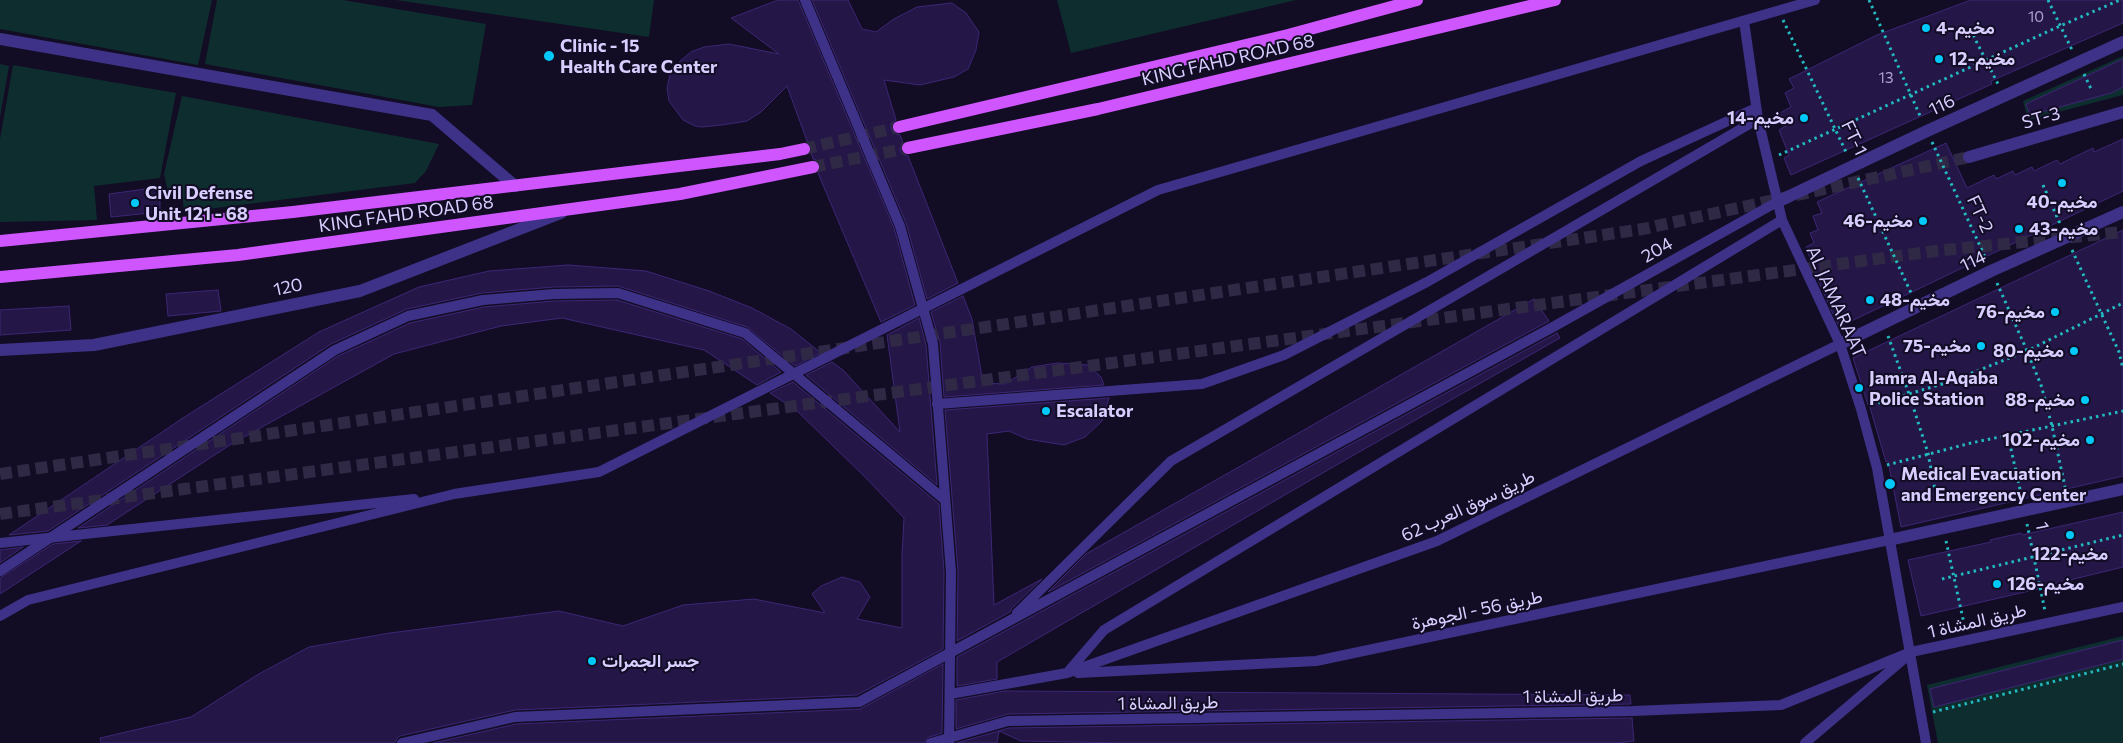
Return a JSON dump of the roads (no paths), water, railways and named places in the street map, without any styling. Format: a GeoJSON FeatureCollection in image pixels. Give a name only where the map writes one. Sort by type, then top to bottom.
{"type":"FeatureCollection","features":[{"type":"Feature","properties":{"kind":"main road","name":"KING FAHD ROAD 68"},"geometry":{"type":"LineString","coordinates":[[898,127],[1288,35],[1417,0]]}},
{"type":"Feature","properties":{"kind":"main road","name":"KING FAHD ROAD 68"},"geometry":{"type":"LineString","coordinates":[[908,148],[1098,109],[1555,0]]}},
{"type":"Feature","properties":{"kind":"main road","name":"KING FAHD ROAD 68"},"geometry":{"type":"LineString","coordinates":[[0,242],[293,212],[780,154],[804,149]]}},
{"type":"Feature","properties":{"kind":"main road","name":"KING FAHD ROAD 68"},"geometry":{"type":"LineString","coordinates":[[0,277],[238,255],[680,194],[813,168]]}},
{"type":"Feature","properties":{"kind":"street"},"geometry":{"type":"LineString","coordinates":[[805,0],[900,226],[933,344],[951,572],[950,743]]}},
{"type":"Feature","properties":{"kind":"street"},"geometry":{"type":"LineString","coordinates":[[0,543],[454,494],[599,472],[1158,190],[1815,0]]}},
{"type":"Feature","properties":{"kind":"street","name":"AL JAMARAAT"},"geometry":{"type":"LineString","coordinates":[[1744,21],[1758,119],[1782,220],[1840,344],[1861,408],[1877,468],[1926,743]]}},
{"type":"Feature","properties":{"kind":"street"},"geometry":{"type":"LineString","coordinates":[[0,39],[432,115],[515,186]]}},
{"type":"Feature","properties":{"kind":"street","name":"116"},"geometry":{"type":"LineString","coordinates":[[1777,202],[2123,42]]}},
{"type":"Feature","properties":{"kind":"street"},"geometry":{"type":"LineString","coordinates":[[938,404],[1202,384],[1284,355],[1427,282],[1641,161],[1756,108]]}},
{"type":"Feature","properties":{"kind":"street","name":"ST-3"},"geometry":{"type":"LineString","coordinates":[[1970,157],[2123,112]]}},
{"type":"Feature","properties":{"kind":"street"},"geometry":{"type":"LineString","coordinates":[[1009,621],[1170,461],[1758,119]]}},
{"type":"Feature","properties":{"kind":"street","name":"204"},"geometry":{"type":"LineString","coordinates":[[402,743],[515,717],[859,702],[1553,327],[1777,202]]}},
{"type":"Feature","properties":{"kind":"street","name":"120"},"geometry":{"type":"LineString","coordinates":[[0,350],[94,345],[360,291],[570,210]]}},
{"type":"Feature","properties":{"kind":"street","name":"114"},"geometry":{"type":"LineString","coordinates":[[1840,344],[1992,271],[2123,212]]}},
{"type":"Feature","properties":{"kind":"street"},"geometry":{"type":"LineString","coordinates":[[950,694],[1067,673],[1104,630],[1782,220]]}},
{"type":"Feature","properties":{"kind":"street"},"geometry":{"type":"LineString","coordinates":[[0,571],[335,350],[408,316],[483,300],[554,294],[618,293],[745,333],[945,500]]}},
{"type":"Feature","properties":{"kind":"street","name":"طريق سوق العرب 62"},"geometry":{"type":"LineString","coordinates":[[1067,673],[1437,541],[1840,344]]}},
{"type":"Feature","properties":{"kind":"street"},"geometry":{"type":"LineString","coordinates":[[1889,540],[2123,489]]}},
{"type":"Feature","properties":{"kind":"street"},"geometry":{"type":"LineString","coordinates":[[0,616],[28,600],[454,494]]}},
{"type":"Feature","properties":{"kind":"street","name":"طريق 56 - الجوهرة"},"geometry":{"type":"LineString","coordinates":[[1067,673],[1316,660],[1889,540]]}},
{"type":"Feature","properties":{"kind":"street","name":"طريق المشاة 1"},"geometry":{"type":"LineString","coordinates":[[931,743],[1008,721],[1633,711],[1781,705],[1911,652],[2123,607]]}},
{"type":"Feature","properties":{"kind":"street"},"geometry":{"type":"LineString","coordinates":[[1805,743],[1911,652]]}},
{"type":"Feature","properties":{"kind":"tunnel"},"geometry":{"type":"LineString","coordinates":[[804,149],[899,127]]}},
{"type":"Feature","properties":{"kind":"tunnel"},"geometry":{"type":"LineString","coordinates":[[813,167],[908,148]]}},
{"type":"Feature","properties":{"kind":"tunnel"},"geometry":{"type":"LineString","coordinates":[[0,474],[1643,229],[1969,157]]}},
{"type":"Feature","properties":{"kind":"tunnel"},"geometry":{"type":"LineString","coordinates":[[0,514],[1935,251],[2123,232]]}},
{"type":"Feature","properties":{"kind":"place","name":"مخيم-4"},"geometry":{"type":"Point","coordinates":[1926,28]}},
{"type":"Feature","properties":{"kind":"place","name":"Clinic - 15 Health Care Center"},"geometry":{"type":"Point","coordinates":[549,56]}},
{"type":"Feature","properties":{"kind":"place","name":"مخيم-12"},"geometry":{"type":"Point","coordinates":[1939,59]}},
{"type":"Feature","properties":{"kind":"place","name":"مخيم-14"},"geometry":{"type":"Point","coordinates":[1804,118]}},
{"type":"Feature","properties":{"kind":"place","name":"مخيم-40"},"geometry":{"type":"Point","coordinates":[2062,183]}},
{"type":"Feature","properties":{"kind":"place","name":"Civil Defense Unit 121 - 68"},"geometry":{"type":"Point","coordinates":[135,203]}},
{"type":"Feature","properties":{"kind":"place","name":"مخيم-46"},"geometry":{"type":"Point","coordinates":[1923,221]}},
{"type":"Feature","properties":{"kind":"place","name":"مخيم-43"},"geometry":{"type":"Point","coordinates":[2019,229]}},
{"type":"Feature","properties":{"kind":"place","name":"مخيم-48"},"geometry":{"type":"Point","coordinates":[1870,300]}},
{"type":"Feature","properties":{"kind":"place","name":"مخيم-76"},"geometry":{"type":"Point","coordinates":[2055,312]}},
{"type":"Feature","properties":{"kind":"place","name":"مخيم-75"},"geometry":{"type":"Point","coordinates":[1981,346]}},
{"type":"Feature","properties":{"kind":"place","name":"مخيم-80"},"geometry":{"type":"Point","coordinates":[2074,351]}},
{"type":"Feature","properties":{"kind":"place","name":"Jamra Al-Aqaba Police Station"},"geometry":{"type":"Point","coordinates":[1859,388]}},
{"type":"Feature","properties":{"kind":"place","name":"مخيم-88"},"geometry":{"type":"Point","coordinates":[2085,400]}},
{"type":"Feature","properties":{"kind":"place","name":"Escalator"},"geometry":{"type":"Point","coordinates":[1046,411]}},
{"type":"Feature","properties":{"kind":"place","name":"مخيم-102"},"geometry":{"type":"Point","coordinates":[2090,440]}},
{"type":"Feature","properties":{"kind":"place","name":"Medical Evacuation and Emergency Center"},"geometry":{"type":"Point","coordinates":[1890,484]}},
{"type":"Feature","properties":{"kind":"place","name":"مخيم-122"},"geometry":{"type":"Point","coordinates":[2070,535]}},
{"type":"Feature","properties":{"kind":"place","name":"مخيم-126"},"geometry":{"type":"Point","coordinates":[1997,584]}},
{"type":"Feature","properties":{"kind":"place","name":"جسر الجمرات"},"geometry":{"type":"Point","coordinates":[592,661]}}]}
